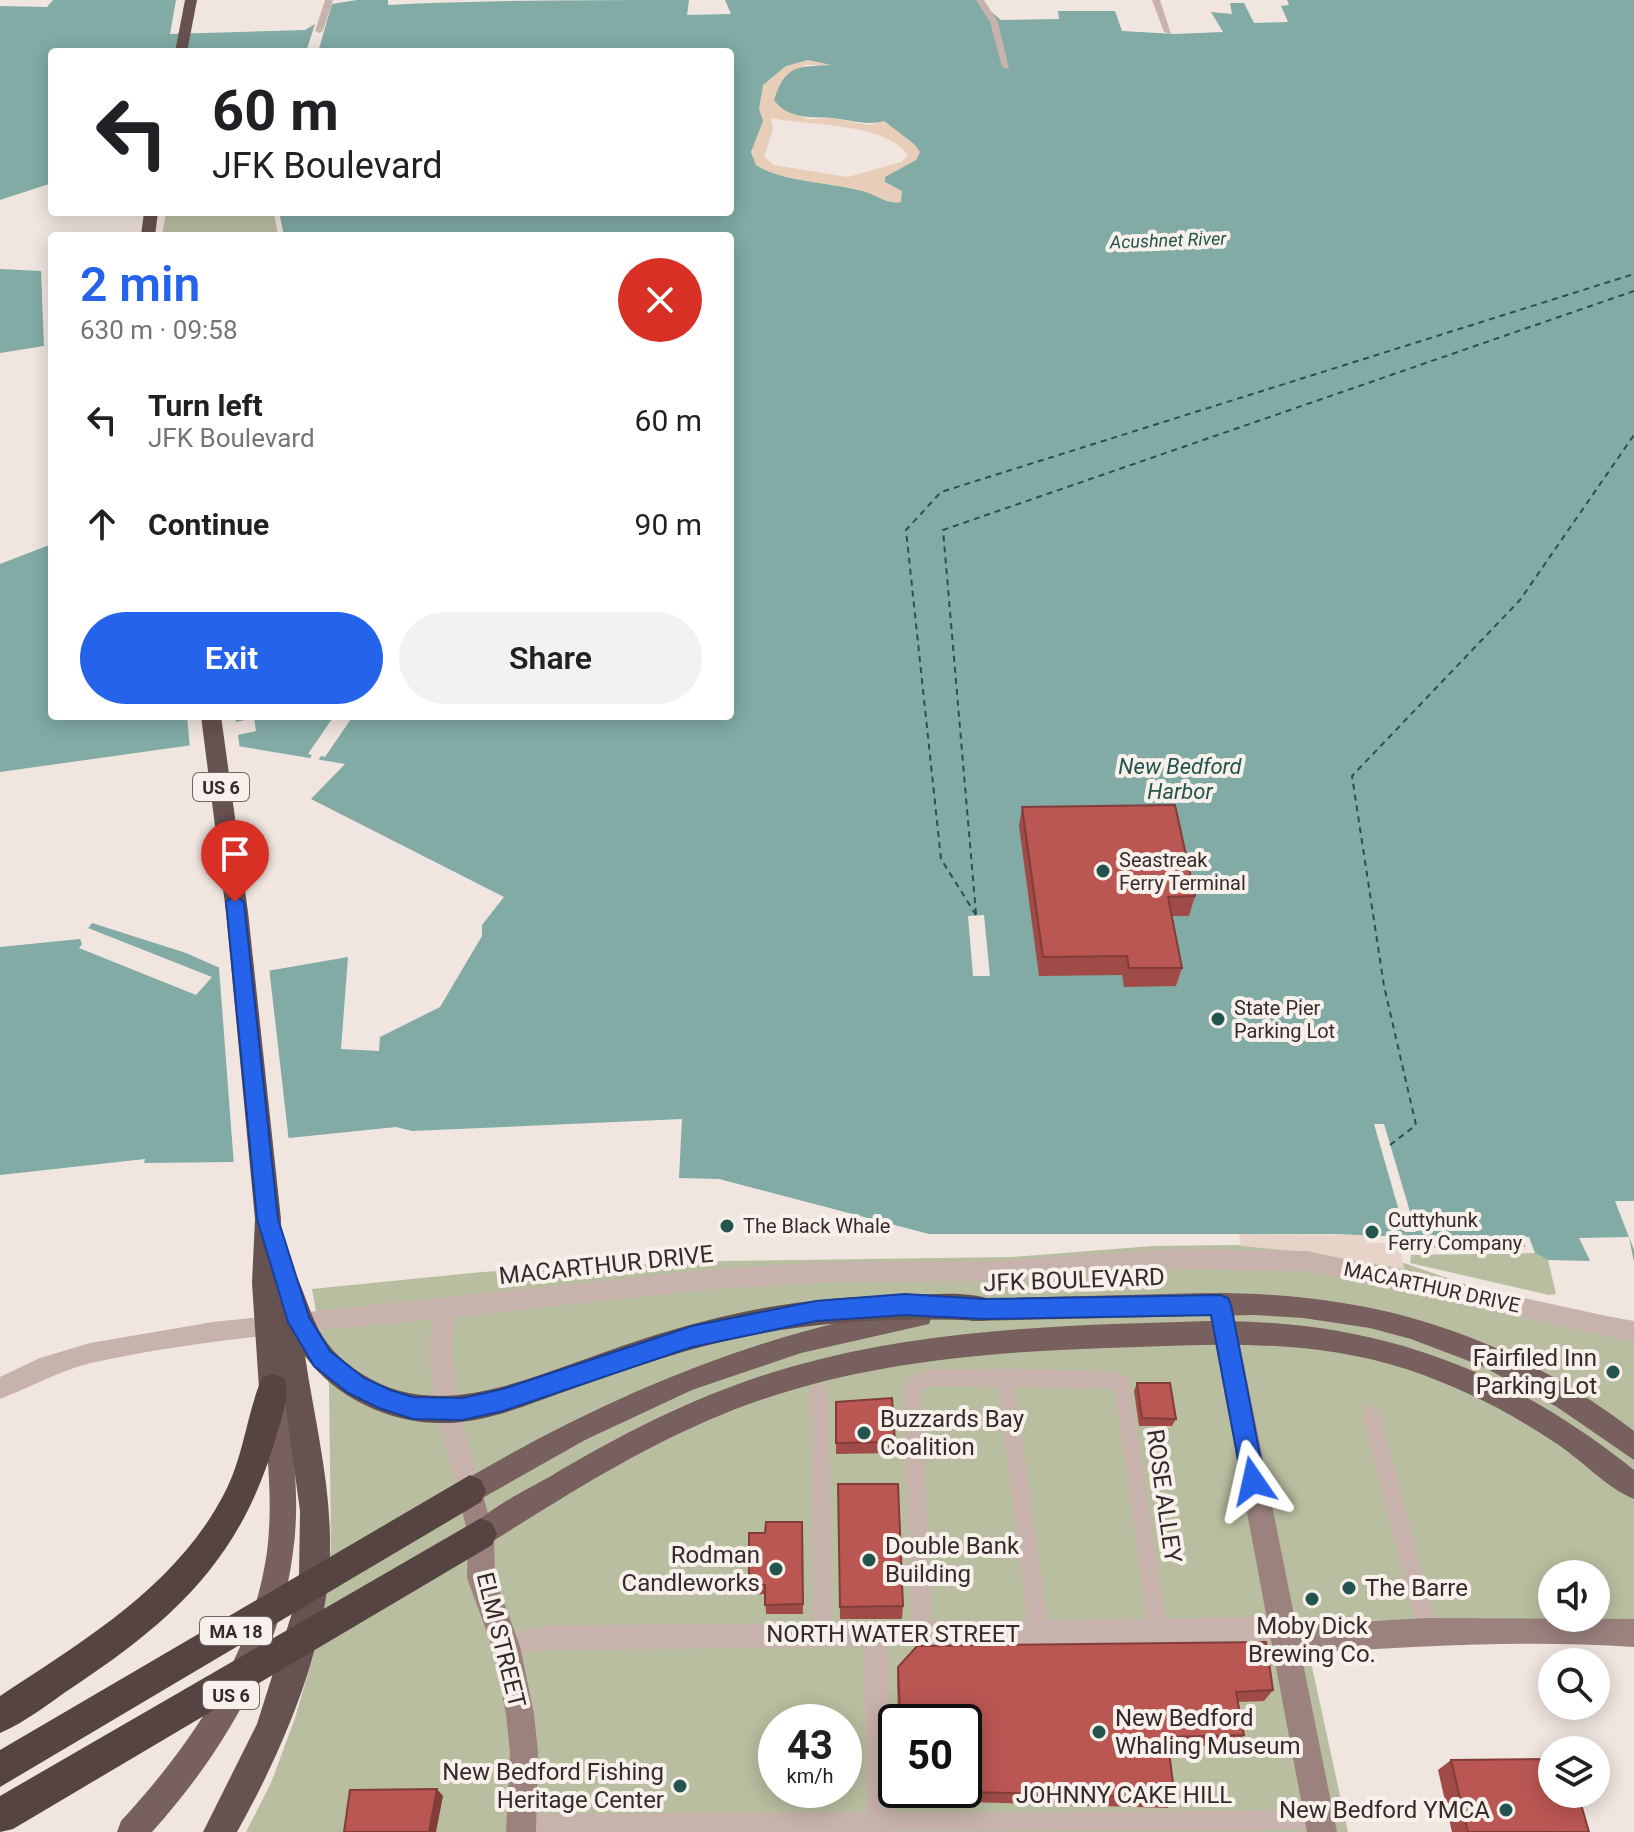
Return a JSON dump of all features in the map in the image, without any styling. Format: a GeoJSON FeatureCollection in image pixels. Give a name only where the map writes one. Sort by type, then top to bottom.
{"type":"FeatureCollection","features":[{"type":"Feature","properties":{"kind":"highway"},"geometry":{"type":"LineString","coordinates":[[182,48],[191,0]]}},
{"type":"Feature","properties":{"kind":"highway","name":"US 6"},"geometry":{"type":"LineString","coordinates":[[212,720],[230,858],[268,1219],[265,1283],[279,1375],[312,1485],[316,1541],[309,1600],[296,1651],[256,1765],[219,1832]]}},
{"type":"Feature","properties":{"kind":"highway","name":"US 6"},"geometry":{"type":"LineString","coordinates":[[268,1219],[285,1278],[279,1375]]}},
{"type":"Feature","properties":{"kind":"highway"},"geometry":{"type":"LineString","coordinates":[[285,1278],[299,1322],[322,1359],[356,1385],[387,1400],[429,1410],[482,1406],[692,1337],[756,1321],[816,1311],[892,1305],[984,1309]]}},
{"type":"Feature","properties":{"kind":"highway"},"geometry":{"type":"LineString","coordinates":[[0,1716],[145,1617],[191,1572],[210,1548],[237,1503],[256,1455],[279,1375]]}},
{"type":"Feature","properties":{"kind":"highway","name":"MA 18"},"geometry":{"type":"LineString","coordinates":[[0,1770],[470,1491]]}},
{"type":"Feature","properties":{"kind":"highway","name":"MA 18"},"geometry":{"type":"LineString","coordinates":[[0,1816],[481,1534]]}},
{"type":"Feature","properties":{"kind":"main road","name":"JFK BOULEVARD"},"geometry":{"type":"LineString","coordinates":[[470,1491],[610,1412],[731,1362],[807,1338],[876,1323],[984,1309],[1220,1305],[1329,1310],[1413,1329],[1475,1351],[1532,1379],[1591,1415],[1634,1447]]}},
{"type":"Feature","properties":{"kind":"main road"},"geometry":{"type":"LineString","coordinates":[[1220,1305],[1321,1826]]}},
{"type":"Feature","properties":{"kind":"main road"},"geometry":{"type":"LineString","coordinates":[[481,1534],[642,1438],[713,1405],[789,1379],[872,1359],[950,1345],[1030,1338],[1226,1333],[1317,1337],[1375,1349],[1432,1366],[1495,1393],[1550,1424],[1634,1486]]}},
{"type":"Feature","properties":{"kind":"main road","name":"US 6"},"geometry":{"type":"LineString","coordinates":[[140,1824],[195,1754],[237,1683],[268,1608],[279,1557],[283,1480],[279,1375]]}},
{"type":"Feature","properties":{"kind":"main road","name":"ELM STREET"},"geometry":{"type":"LineString","coordinates":[[470,1491],[481,1534],[481,1578],[506,1646],[521,1724],[521,1828]]}},
{"type":"Feature","properties":{"kind":"main road"},"geometry":{"type":"LineString","coordinates":[[1282,1634],[1590,1630],[1634,1633]]}},
{"type":"Feature","properties":{"kind":"street"},"geometry":{"type":"LineString","coordinates":[[319,31],[329,0]]}},
{"type":"Feature","properties":{"kind":"street"},"geometry":{"type":"LineString","coordinates":[[980,0],[994,22],[1006,67]]}},
{"type":"Feature","properties":{"kind":"street"},"geometry":{"type":"LineString","coordinates":[[1156,0],[1168,32]]}},
{"type":"Feature","properties":{"kind":"street","name":"MACARTHUR DRIVE"},"geometry":{"type":"LineString","coordinates":[[0,1388],[66,1360],[142,1342],[750,1276],[991,1271],[1228,1258],[1307,1261],[1338,1266],[1634,1332]]}},
{"type":"Feature","properties":{"kind":"street","name":"ELM STREET"},"geometry":{"type":"LineString","coordinates":[[444,1309],[440,1350],[444,1395],[470,1491]]}},
{"type":"Feature","properties":{"kind":"street"},"geometry":{"type":"LineString","coordinates":[[922,1633],[912,1390],[917,1382],[928,1378],[1005,1377],[1039,1633]]}},
{"type":"Feature","properties":{"kind":"street","name":"ROSE ALLEY"},"geometry":{"type":"LineString","coordinates":[[1005,1377],[1116,1379],[1125,1388],[1158,1631]]}},
{"type":"Feature","properties":{"kind":"street"},"geometry":{"type":"LineString","coordinates":[[819,1391],[823,1634]]}},
{"type":"Feature","properties":{"kind":"street"},"geometry":{"type":"LineString","coordinates":[[1371,1414],[1428,1632]]}},
{"type":"Feature","properties":{"kind":"street","name":"NORTH WATER STREET"},"geometry":{"type":"LineString","coordinates":[[506,1646],[543,1638],[1158,1631],[1282,1634]]}},
{"type":"Feature","properties":{"kind":"street"},"geometry":{"type":"LineString","coordinates":[[875,1634],[881,1827]]}},
{"type":"Feature","properties":{"kind":"street","name":"JOHNNY CAKE HILL"},"geometry":{"type":"LineString","coordinates":[[521,1828],[1321,1826]]}},
{"type":"Feature","properties":{"kind":"green space"},"geometry":{"type":"Polygon","coordinates":[[[165,216],[275,216],[277,232],[163,232],[165,216]]]}},
{"type":"Feature","properties":{"kind":"green space"},"geometry":{"type":"Polygon","coordinates":[[[1303,1244],[1384,1256],[1464,1284],[1543,1305],[1634,1321],[1634,1623],[1610,1620],[1610,1560],[1538,1560],[1538,1619],[1302,1621],[1348,1832],[246,1832],[271,1783],[295,1718],[314,1653],[331,1549],[329,1385],[312,1289],[482,1272],[578,1267],[722,1261],[1012,1257],[1153,1246],[1303,1244]]]}},
{"type":"Feature","properties":{"kind":"green space"},"geometry":{"type":"Polygon","coordinates":[[[1535,1253],[1548,1260],[1556,1294],[1549,1295],[1410,1263],[1411,1255],[1535,1253]]]}},
{"type":"Feature","properties":{"kind":"sand"},"geometry":{"type":"Polygon","coordinates":[[[808,60],[831,65],[805,65],[778,106],[808,119],[833,118],[868,125],[884,121],[914,144],[920,152],[916,160],[885,177],[885,182],[902,191],[901,202],[888,201],[853,189],[794,179],[756,165],[752,149],[761,126],[759,108],[762,85],[786,66],[808,60]],[[771,118],[773,129],[764,157],[774,165],[848,177],[901,162],[908,155],[897,144],[864,131],[771,118]]]}},
{"type":"Feature","properties":{"kind":"shaded area"},"geometry":{"type":"Polygon","coordinates":[[[1239,1234],[1364,1235],[1366,1243],[1400,1243],[1404,1269],[1304,1252],[1241,1246],[1239,1234]]]}},
{"type":"Feature","properties":{"kind":"water"},"geometry":{"type":"Polygon","coordinates":[[[53,0],[176,0],[170,34],[305,30],[315,24],[307,48],[48,48],[48,184],[0,200],[0,6],[47,7],[53,0]]]}},
{"type":"Feature","properties":{"kind":"water","name":"New Bedford Harbor"},"geometry":{"type":"Polygon","coordinates":[[[357,0],[388,0],[388,5],[689,0],[687,15],[731,14],[725,0],[977,0],[1001,20],[1059,19],[1058,11],[1115,11],[1122,31],[1175,34],[1223,32],[1211,12],[1232,14],[1230,3],[1244,3],[1254,23],[1288,22],[1281,6],[1289,5],[1287,0],[1634,0],[1634,1201],[1615,1201],[1634,1250],[1634,1262],[1548,1260],[1535,1253],[1411,1255],[1405,1237],[1335,1234],[929,1234],[719,1179],[679,1178],[682,1119],[412,1131],[396,1127],[289,1138],[233,1162],[144,1163],[145,1159],[0,1175],[0,947],[80,939],[92,923],[186,953],[238,976],[348,957],[341,1049],[379,1051],[380,1037],[440,1007],[482,936],[482,925],[504,897],[311,799],[345,764],[214,742],[0,772],[0,564],[48,546],[48,720],[734,720],[734,232],[283,232],[280,216],[734,216],[734,48],[319,48],[332,4],[357,0]],[[808,60],[786,66],[763,85],[759,109],[763,121],[751,152],[756,165],[794,179],[853,189],[888,201],[901,202],[902,191],[885,182],[885,177],[916,160],[920,152],[914,144],[884,121],[865,123],[800,116],[786,111],[774,100],[788,74],[809,66],[831,65],[808,60]]]}},
{"type":"Feature","properties":{"kind":"water"},"geometry":{"type":"Polygon","coordinates":[[[0,269],[41,271],[44,346],[0,353],[0,269]]]}},
{"type":"Feature","properties":{"kind":"pier"},"geometry":{"type":"Polygon","coordinates":[[[187,720],[254,720],[256,731],[238,735],[240,750],[213,746],[190,749],[187,720]]]}},
{"type":"Feature","properties":{"kind":"pier"},"geometry":{"type":"Polygon","coordinates":[[[331,720],[350,720],[325,757],[321,756],[316,764],[307,762],[312,755],[308,754],[331,720]]]}},
{"type":"Feature","properties":{"kind":"pier"},"geometry":{"type":"Polygon","coordinates":[[[984,915],[990,976],[973,976],[968,916],[984,915]]]}},
{"type":"Feature","properties":{"kind":"pier"},"geometry":{"type":"Polygon","coordinates":[[[88,928],[212,977],[196,995],[79,948],[82,944],[80,939],[88,928]]]}},
{"type":"Feature","properties":{"kind":"pier"},"geometry":{"type":"Polygon","coordinates":[[[227,967],[238,972],[269,967],[289,1142],[234,1166],[219,968],[227,967]]]}},
{"type":"Feature","properties":{"kind":"pier"},"geometry":{"type":"Polygon","coordinates":[[[1374,1124],[1384,1124],[1416,1232],[1405,1232],[1374,1124]]]}},
{"type":"Feature","properties":{"kind":"pier"},"geometry":{"type":"Polygon","coordinates":[[[1415,1236],[1419,1248],[1480,1247],[1478,1236],[1487,1236],[1491,1247],[1525,1247],[1523,1237],[1529,1237],[1535,1253],[1411,1255],[1406,1237],[1415,1236]]]}},
{"type":"Feature","properties":{"kind":"pier"},"geometry":{"type":"Polygon","coordinates":[[[1629,1237],[1634,1262],[1591,1263],[1579,1238],[1629,1237]]]}},
{"type":"Feature","properties":{"kind":"building","name":"Seastreak Ferry Terminal"},"geometry":{"type":"Polygon","coordinates":[[[1175,805],[1195,896],[1168,897],[1182,968],[1129,968],[1127,956],[1043,957],[1022,807],[1175,805]]]}},
{"type":"Feature","properties":{"kind":"building"},"geometry":{"type":"Polygon","coordinates":[[[1137,1383],[1170,1383],[1176,1419],[1142,1418],[1137,1383]]]}},
{"type":"Feature","properties":{"kind":"building","name":"Buzzards Bay Coalition"},"geometry":{"type":"Polygon","coordinates":[[[892,1398],[895,1442],[836,1443],[836,1402],[892,1398]]]}},
{"type":"Feature","properties":{"kind":"building","name":"Double Bank Building"},"geometry":{"type":"Polygon","coordinates":[[[838,1484],[898,1484],[903,1606],[840,1607],[838,1484]]]}},
{"type":"Feature","properties":{"kind":"building","name":"Rodman Candleworks"},"geometry":{"type":"Polygon","coordinates":[[[766,1522],[802,1522],[803,1604],[765,1605],[765,1585],[749,1585],[749,1533],[765,1533],[766,1522]]]}},
{"type":"Feature","properties":{"kind":"building","name":"New Bedford Whaling Museum"},"geometry":{"type":"Polygon","coordinates":[[[1266,1642],[1273,1690],[1236,1692],[1244,1735],[1167,1737],[1175,1798],[982,1792],[982,1704],[900,1704],[898,1667],[917,1646],[1266,1642]]]}},
{"type":"Feature","properties":{"kind":"building","name":"New Bedford YMCA"},"geometry":{"type":"Polygon","coordinates":[[[1538,1759],[1538,1808],[1582,1808],[1589,1832],[1468,1832],[1451,1760],[1538,1759]]]}},
{"type":"Feature","properties":{"kind":"building"},"geometry":{"type":"Polygon","coordinates":[[[437,1789],[429,1832],[344,1832],[350,1790],[437,1789]]]}},
{"type":"Feature","properties":{"kind":"ferry route"},"geometry":{"type":"LineString","coordinates":[[976,915],[941,859],[906,530],[941,492],[1634,274]]}},
{"type":"Feature","properties":{"kind":"ferry route"},"geometry":{"type":"LineString","coordinates":[[976,914],[943,530],[1634,291]]}},
{"type":"Feature","properties":{"kind":"ferry route"},"geometry":{"type":"LineString","coordinates":[[1390,1145],[1416,1125],[1384,986],[1352,776],[1520,600],[1634,435]]}},
{"type":"Feature","properties":{"kind":"place","name":"Seastreak Ferry Terminal"},"geometry":{"type":"Point","coordinates":[1103,871]}},
{"type":"Feature","properties":{"kind":"place","name":"State Pier Parking Lot"},"geometry":{"type":"Point","coordinates":[1218,1019]}},
{"type":"Feature","properties":{"kind":"place","name":"The Black Whale"},"geometry":{"type":"Point","coordinates":[727,1226]}},
{"type":"Feature","properties":{"kind":"place","name":"Cuttyhunk Ferry Company"},"geometry":{"type":"Point","coordinates":[1372,1232]}},
{"type":"Feature","properties":{"kind":"place","name":"Fairfiled Inn Parking Lot"},"geometry":{"type":"Point","coordinates":[1613,1372]}},
{"type":"Feature","properties":{"kind":"place","name":"Buzzards Bay Coalition"},"geometry":{"type":"Point","coordinates":[864,1433]}},
{"type":"Feature","properties":{"kind":"place","name":"Double Bank Building"},"geometry":{"type":"Point","coordinates":[869,1560]}},
{"type":"Feature","properties":{"kind":"place","name":"Rodman Candleworks"},"geometry":{"type":"Point","coordinates":[776,1569]}},
{"type":"Feature","properties":{"kind":"place","name":"The Barre"},"geometry":{"type":"Point","coordinates":[1349,1588]}},
{"type":"Feature","properties":{"kind":"place","name":"Moby Dick Brewing Co."},"geometry":{"type":"Point","coordinates":[1312,1599]}},
{"type":"Feature","properties":{"kind":"place","name":"New Bedford Whaling Museum"},"geometry":{"type":"Point","coordinates":[1099,1732]}},
{"type":"Feature","properties":{"kind":"place","name":"New Bedford Fishing Heritage Center"},"geometry":{"type":"Point","coordinates":[680,1786]}},
{"type":"Feature","properties":{"kind":"place","name":"New Bedford YMCA"},"geometry":{"type":"Point","coordinates":[1506,1810]}},
{"type":"Feature","properties":{"kind":"route"},"geometry":{"type":"LineString","coordinates":[[235,902],[268,1219],[299,1322],[308,1339],[322,1359],[356,1385],[413,1408],[462,1409],[503,1400],[724,1328],[816,1311],[905,1304],[984,1309],[1220,1305],[1253,1481]]}},
{"type":"Feature","properties":{"kind":"water label","name":"Acushnet River"},"geometry":{"type":"Point","coordinates":[1168,240]}}]}
